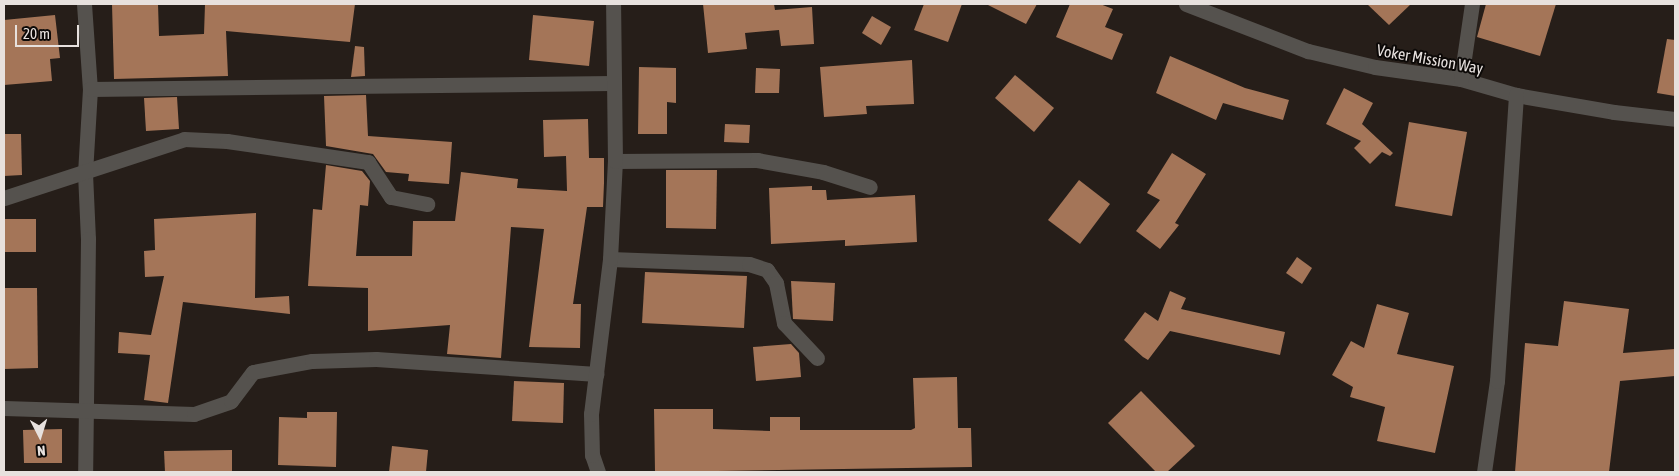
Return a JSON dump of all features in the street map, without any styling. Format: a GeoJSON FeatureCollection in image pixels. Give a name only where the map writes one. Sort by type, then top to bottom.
{"type":"FeatureCollection","features":[{"type":"Feature","properties":{"kind":"street"},"geometry":{"type":"LineString","coordinates":[[84,4],[90,89],[85,173],[88,239],[85,472]]}},
{"type":"Feature","properties":{"kind":"street"},"geometry":{"type":"LineString","coordinates":[[598,472],[592,455],[591,422],[610,259],[615,161],[612,83],[613,4]]}},
{"type":"Feature","properties":{"kind":"street","name":"Voker Mission Way"},"geometry":{"type":"LineString","coordinates":[[1186,4],[1308,51],[1375,67],[1461,79],[1516,95],[1675,119]]}},
{"type":"Feature","properties":{"kind":"street"},"geometry":{"type":"LineString","coordinates":[[1461,79],[1472,4]]}},
{"type":"Feature","properties":{"kind":"street"},"geometry":{"type":"LineString","coordinates":[[90,89],[612,83]]}},
{"type":"Feature","properties":{"kind":"street"},"geometry":{"type":"LineString","coordinates":[[1484,472],[1497,380],[1516,95]]}},
{"type":"Feature","properties":{"kind":"street"},"geometry":{"type":"LineString","coordinates":[[4,198],[184,139],[228,141],[368,162],[391,197],[427,204]]}},
{"type":"Feature","properties":{"kind":"street"},"geometry":{"type":"LineString","coordinates":[[615,161],[757,160],[823,172],[870,187]]}},
{"type":"Feature","properties":{"kind":"street"},"geometry":{"type":"LineString","coordinates":[[610,259],[749,264],[766,270],[776,283],[784,323],[818,358]]}},
{"type":"Feature","properties":{"kind":"street"},"geometry":{"type":"LineString","coordinates":[[4,408],[194,414],[231,401],[259,369],[312,361],[376,360],[596,374]]}},
{"type":"Feature","properties":{"kind":"building"},"geometry":{"type":"Polygon","coordinates":[[[112,4],[158,4],[159,36],[204,34],[205,4],[355,4],[350,42],[226,31],[228,76],[114,79],[112,4]]]}},
{"type":"Feature","properties":{"kind":"building"},"geometry":{"type":"Polygon","coordinates":[[[703,4],[774,4],[775,10],[812,7],[814,44],[781,46],[779,30],[745,33],[747,49],[708,53],[703,4]]]}},
{"type":"Feature","properties":{"kind":"building"},"geometry":{"type":"Polygon","coordinates":[[[924,4],[962,4],[948,42],[914,30],[924,4]]]}},
{"type":"Feature","properties":{"kind":"building"},"geometry":{"type":"Polygon","coordinates":[[[986,4],[1037,4],[1026,24],[986,4]]]}},
{"type":"Feature","properties":{"kind":"building"},"geometry":{"type":"Polygon","coordinates":[[[1070,4],[1100,4],[1113,9],[1105,27],[1123,34],[1112,60],[1056,37],[1070,4]]]}},
{"type":"Feature","properties":{"kind":"building"},"geometry":{"type":"Polygon","coordinates":[[[1367,4],[1411,4],[1389,25],[1367,4]]]}},
{"type":"Feature","properties":{"kind":"building"},"geometry":{"type":"Polygon","coordinates":[[[1486,4],[1556,4],[1540,56],[1477,37],[1486,4]]]}},
{"type":"Feature","properties":{"kind":"building"},"geometry":{"type":"Polygon","coordinates":[[[55,15],[60,58],[50,59],[52,81],[4,85],[4,20],[55,15]]]}},
{"type":"Feature","properties":{"kind":"building"},"geometry":{"type":"Polygon","coordinates":[[[533,15],[594,21],[589,66],[529,60],[533,15]]]}},
{"type":"Feature","properties":{"kind":"building"},"geometry":{"type":"Polygon","coordinates":[[[872,16],[891,27],[881,45],[862,33],[872,16]]]}},
{"type":"Feature","properties":{"kind":"building"},"geometry":{"type":"Polygon","coordinates":[[[1667,39],[1675,40],[1675,96],[1657,93],[1667,39]]]}},
{"type":"Feature","properties":{"kind":"building"},"geometry":{"type":"Polygon","coordinates":[[[355,46],[364,47],[365,76],[351,77],[355,46]]]}},
{"type":"Feature","properties":{"kind":"building"},"geometry":{"type":"Polygon","coordinates":[[[1170,56],[1245,88],[1289,100],[1283,120],[1223,103],[1216,120],[1156,93],[1170,56]]]}},
{"type":"Feature","properties":{"kind":"building"},"geometry":{"type":"Polygon","coordinates":[[[912,60],[914,104],[866,106],[867,114],[824,117],[820,67],[912,60]]]}},
{"type":"Feature","properties":{"kind":"building"},"geometry":{"type":"Polygon","coordinates":[[[639,67],[676,68],[676,103],[667,102],[667,134],[638,134],[639,67]]]}},
{"type":"Feature","properties":{"kind":"building"},"geometry":{"type":"Polygon","coordinates":[[[756,68],[780,69],[779,93],[755,93],[756,68]]]}},
{"type":"Feature","properties":{"kind":"building"},"geometry":{"type":"Polygon","coordinates":[[[1015,75],[1054,108],[1034,132],[995,98],[1015,75]]]}},
{"type":"Feature","properties":{"kind":"building"},"geometry":{"type":"Polygon","coordinates":[[[1344,88],[1373,103],[1362,124],[1393,153],[1390,156],[1382,152],[1370,164],[1354,148],[1361,141],[1326,124],[1344,88]]]}},
{"type":"Feature","properties":{"kind":"building"},"geometry":{"type":"Polygon","coordinates":[[[366,95],[368,136],[452,142],[449,184],[408,181],[409,174],[386,172],[373,154],[326,146],[324,96],[366,95]]]}},
{"type":"Feature","properties":{"kind":"building"},"geometry":{"type":"Polygon","coordinates":[[[177,97],[179,129],[146,131],[144,98],[177,97]]]}},
{"type":"Feature","properties":{"kind":"building"},"geometry":{"type":"Polygon","coordinates":[[[588,119],[589,158],[604,158],[604,183],[603,207],[587,207],[573,304],[581,304],[580,348],[529,347],[544,229],[511,227],[501,358],[447,354],[450,325],[368,331],[368,288],[308,286],[313,209],[322,210],[326,165],[362,171],[370,181],[368,206],[360,205],[356,256],[412,256],[413,221],[455,221],[461,172],[518,179],[517,188],[567,191],[566,156],[544,157],[543,120],[588,119]]]}},
{"type":"Feature","properties":{"kind":"building"},"geometry":{"type":"Polygon","coordinates":[[[1409,122],[1467,132],[1452,216],[1395,206],[1409,122]]]}},
{"type":"Feature","properties":{"kind":"building"},"geometry":{"type":"Polygon","coordinates":[[[725,124],[750,125],[749,143],[724,142],[725,124]]]}},
{"type":"Feature","properties":{"kind":"building"},"geometry":{"type":"Polygon","coordinates":[[[4,134],[21,134],[22,175],[4,176],[4,134]]]}},
{"type":"Feature","properties":{"kind":"building"},"geometry":{"type":"Polygon","coordinates":[[[1172,153],[1206,174],[1175,223],[1179,225],[1160,249],[1136,231],[1160,200],[1147,193],[1172,153]]]}},
{"type":"Feature","properties":{"kind":"building"},"geometry":{"type":"Polygon","coordinates":[[[666,170],[717,170],[716,229],[666,228],[666,170]]]}},
{"type":"Feature","properties":{"kind":"building"},"geometry":{"type":"Polygon","coordinates":[[[1079,180],[1110,204],[1080,244],[1048,220],[1079,180]]]}},
{"type":"Feature","properties":{"kind":"building"},"geometry":{"type":"Polygon","coordinates":[[[812,186],[812,190],[826,190],[827,200],[915,195],[917,242],[845,246],[845,240],[771,244],[769,188],[812,186]]]}},
{"type":"Feature","properties":{"kind":"building"},"geometry":{"type":"Polygon","coordinates":[[[256,213],[255,298],[289,296],[290,314],[183,302],[168,403],[144,400],[150,355],[118,353],[119,332],[151,335],[164,276],[145,277],[144,251],[155,250],[154,219],[256,213]]]}},
{"type":"Feature","properties":{"kind":"building"},"geometry":{"type":"Polygon","coordinates":[[[4,219],[36,219],[36,252],[4,252],[4,219]]]}},
{"type":"Feature","properties":{"kind":"building"},"geometry":{"type":"Polygon","coordinates":[[[1297,257],[1312,268],[1302,284],[1286,273],[1297,257]]]}},
{"type":"Feature","properties":{"kind":"building"},"geometry":{"type":"Polygon","coordinates":[[[645,272],[747,276],[744,328],[642,323],[645,272]]]}},
{"type":"Feature","properties":{"kind":"building"},"geometry":{"type":"Polygon","coordinates":[[[791,281],[835,283],[833,321],[793,319],[791,281]]]}},
{"type":"Feature","properties":{"kind":"building"},"geometry":{"type":"Polygon","coordinates":[[[4,288],[37,288],[38,368],[4,369],[4,288]]]}},
{"type":"Feature","properties":{"kind":"building"},"geometry":{"type":"Polygon","coordinates":[[[1170,291],[1186,298],[1181,309],[1285,332],[1280,355],[1170,331],[1148,360],[1124,340],[1145,312],[1158,321],[1170,291]]]}},
{"type":"Feature","properties":{"kind":"building"},"geometry":{"type":"Polygon","coordinates":[[[1564,301],[1629,309],[1623,353],[1675,349],[1675,376],[1620,381],[1609,472],[1515,472],[1525,343],[1558,346],[1564,301]]]}},
{"type":"Feature","properties":{"kind":"building"},"geometry":{"type":"Polygon","coordinates":[[[1377,304],[1409,313],[1397,354],[1454,366],[1435,453],[1377,441],[1385,407],[1350,397],[1353,387],[1332,375],[1351,341],[1364,348],[1377,304]]]}},
{"type":"Feature","properties":{"kind":"building"},"geometry":{"type":"Polygon","coordinates":[[[791,344],[799,353],[801,377],[756,381],[753,347],[791,344]]]}},
{"type":"Feature","properties":{"kind":"building"},"geometry":{"type":"Polygon","coordinates":[[[957,377],[958,428],[971,428],[972,467],[655,472],[654,409],[713,409],[713,429],[770,431],[770,417],[800,417],[800,430],[911,430],[915,428],[913,378],[957,377]]]}},
{"type":"Feature","properties":{"kind":"building"},"geometry":{"type":"Polygon","coordinates":[[[514,381],[564,383],[563,423],[512,421],[514,381]]]}},
{"type":"Feature","properties":{"kind":"building"},"geometry":{"type":"Polygon","coordinates":[[[1141,391],[1195,446],[1167,472],[1156,472],[1108,423],[1141,391]]]}},
{"type":"Feature","properties":{"kind":"building"},"geometry":{"type":"Polygon","coordinates":[[[307,412],[337,412],[336,467],[278,465],[279,417],[307,418],[307,412]]]}},
{"type":"Feature","properties":{"kind":"building"},"geometry":{"type":"Polygon","coordinates":[[[62,429],[62,463],[24,463],[23,430],[62,429]]]}},
{"type":"Feature","properties":{"kind":"building"},"geometry":{"type":"Polygon","coordinates":[[[392,446],[428,450],[426,472],[389,472],[392,446]]]}},
{"type":"Feature","properties":{"kind":"building"},"geometry":{"type":"Polygon","coordinates":[[[232,450],[232,472],[165,472],[164,451],[232,450]]]}}]}
